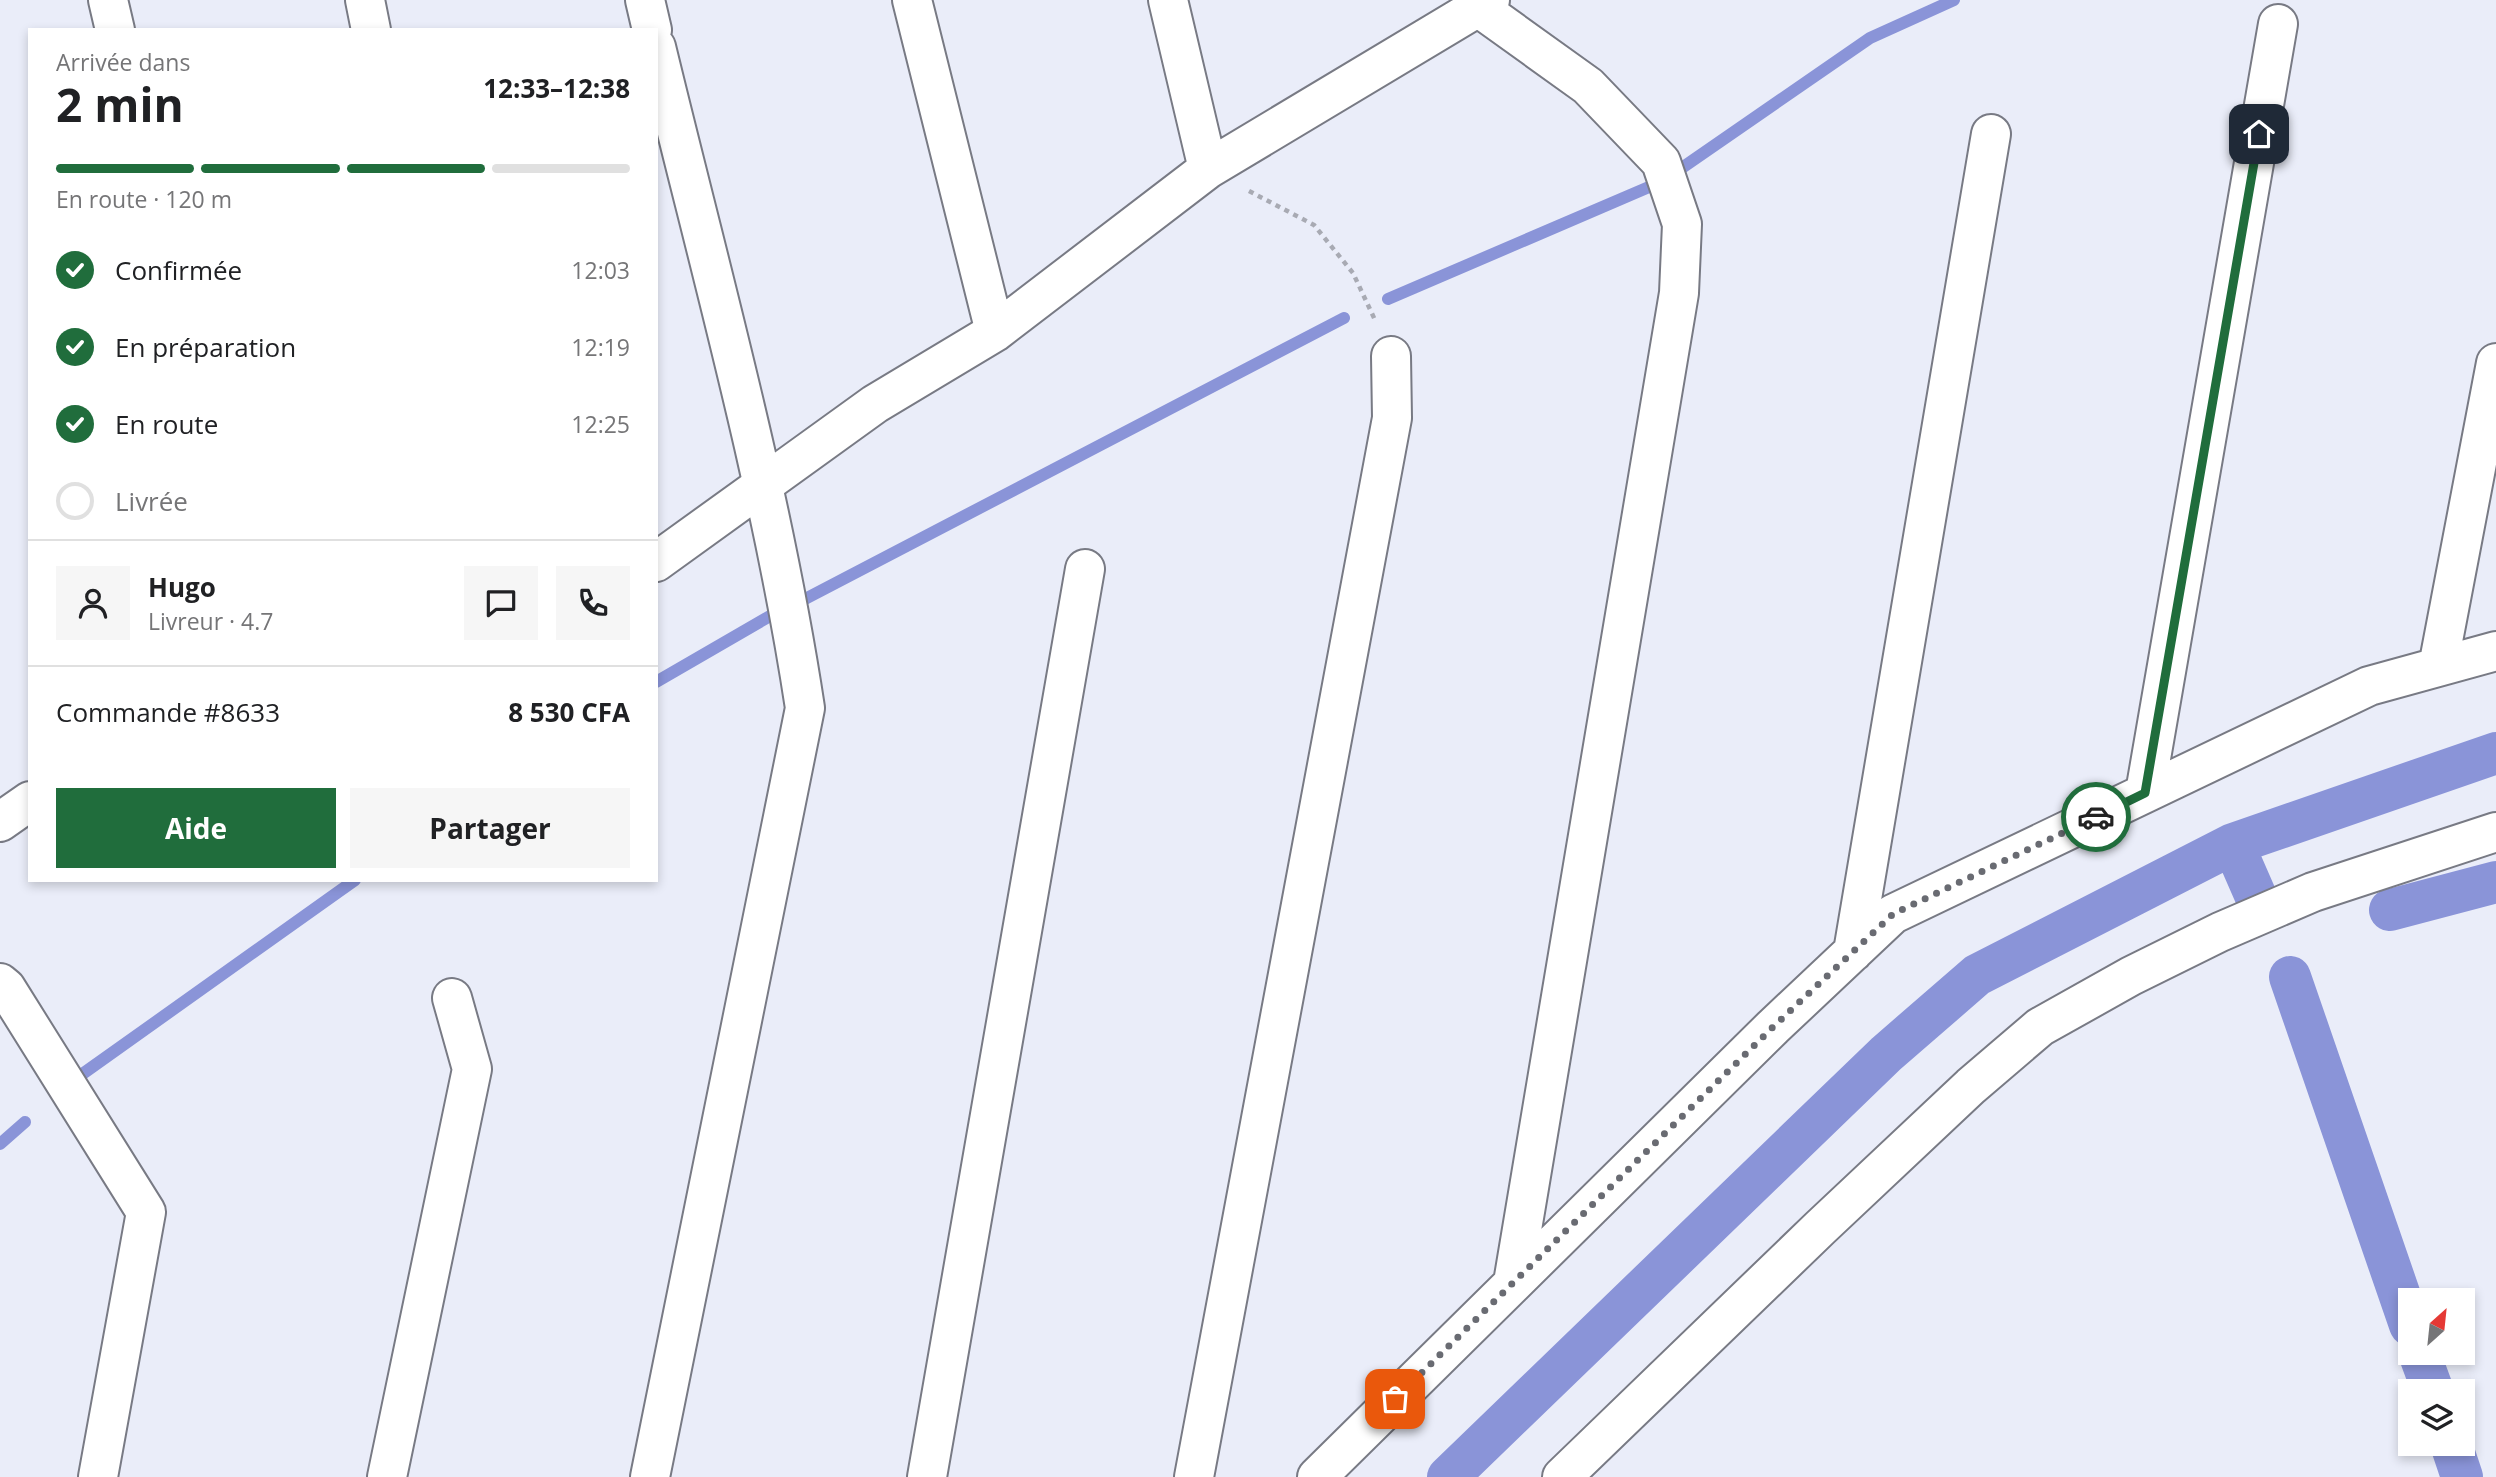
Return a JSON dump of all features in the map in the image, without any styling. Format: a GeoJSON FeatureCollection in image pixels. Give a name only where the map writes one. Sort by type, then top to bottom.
{"type":"FeatureCollection","features":[{"type":"Feature","properties":{"kind":"street"},"geometry":{"type":"LineString","coordinates":[[108,0],[115,28]]}},
{"type":"Feature","properties":{"kind":"street"},"geometry":{"type":"LineString","coordinates":[[365,0],[371,28]]}},
{"type":"Feature","properties":{"kind":"street"},"geometry":{"type":"LineString","coordinates":[[645,0],[652,28]]}},
{"type":"Feature","properties":{"kind":"street"},"geometry":{"type":"LineString","coordinates":[[912,0],[995,332]]}},
{"type":"Feature","properties":{"kind":"street"},"geometry":{"type":"LineString","coordinates":[[1168,0],[1208,169]]}},
{"type":"Feature","properties":{"kind":"street"},"geometry":{"type":"LineString","coordinates":[[658,561],[875,404],[995,332],[1208,169],[1481,3],[1588,86],[1661,162],[1682,224],[1679,293],[1513,1283]]}},
{"type":"Feature","properties":{"kind":"street"},"geometry":{"type":"LineString","coordinates":[[2145,793],[2278,24]]}},
{"type":"Feature","properties":{"kind":"street"},"geometry":{"type":"LineString","coordinates":[[650,1477],[805,708],[791,617],[763,485],[658,55]]}},
{"type":"Feature","properties":{"kind":"street"},"geometry":{"type":"LineString","coordinates":[[1853,951],[1991,134]]}},
{"type":"Feature","properties":{"kind":"street"},"geometry":{"type":"LineString","coordinates":[[1194,1477],[1392,418],[1391,356]]}},
{"type":"Feature","properties":{"kind":"street"},"geometry":{"type":"LineString","coordinates":[[2438,667],[2496,363]]}},
{"type":"Feature","properties":{"kind":"street"},"geometry":{"type":"LineString","coordinates":[[927,1477],[1085,569]]}},
{"type":"Feature","properties":{"kind":"street"},"geometry":{"type":"LineString","coordinates":[[1317,1477],[1773,1027],[1893,914],[2369,686],[2496,651]]}},
{"type":"Feature","properties":{"kind":"street"},"geometry":{"type":"LineString","coordinates":[[0,822],[28,802]]}},
{"type":"Feature","properties":{"kind":"street"},"geometry":{"type":"LineString","coordinates":[[1562,1477],[1951,1105],[2040,1027],[2132,976],[2220,932],[2313,892],[2496,832]]}},
{"type":"Feature","properties":{"kind":"street"},"geometry":{"type":"LineString","coordinates":[[0,983],[6,988],[146,1212],[99,1477]]}},
{"type":"Feature","properties":{"kind":"street"},"geometry":{"type":"LineString","coordinates":[[387,1477],[472,1069],[452,998]]}},
{"type":"Feature","properties":{"kind":"path"},"geometry":{"type":"LineString","coordinates":[[1208,169],[1314,225],[1353,273],[1391,356]]}},
{"type":"Feature","properties":{"kind":"waterway"},"geometry":{"type":"LineString","coordinates":[[1676,172],[1870,38],[1954,0]]}},
{"type":"Feature","properties":{"kind":"waterway"},"geometry":{"type":"LineString","coordinates":[[1388,299],[1649,187]]}},
{"type":"Feature","properties":{"kind":"waterway"},"geometry":{"type":"LineString","coordinates":[[805,599],[1344,318]]}},
{"type":"Feature","properties":{"kind":"waterway"},"geometry":{"type":"LineString","coordinates":[[658,681],[777,612]]}},
{"type":"Feature","properties":{"kind":"waterway"},"geometry":{"type":"LineString","coordinates":[[1448,1477],[1886,1054],[1977,975],[2233,844],[2496,753]]}},
{"type":"Feature","properties":{"kind":"waterway"},"geometry":{"type":"LineString","coordinates":[[2233,844],[2257,899]]}},
{"type":"Feature","properties":{"kind":"waterway"},"geometry":{"type":"LineString","coordinates":[[81,1075],[352,882]]}},
{"type":"Feature","properties":{"kind":"waterway"},"geometry":{"type":"LineString","coordinates":[[2390,910],[2496,882]]}},
{"type":"Feature","properties":{"kind":"waterway"},"geometry":{"type":"LineString","coordinates":[[2290,977],[2398,1290]]}},
{"type":"Feature","properties":{"kind":"waterway"},"geometry":{"type":"LineString","coordinates":[[0,1144],[25,1122]]}},
{"type":"Feature","properties":{"kind":"waterway"},"geometry":{"type":"LineString","coordinates":[[2423,1365],[2429,1379]]}},
{"type":"Feature","properties":{"kind":"waterway"},"geometry":{"type":"LineString","coordinates":[[2455,1456],[2462,1477]]}},
{"type":"Feature","properties":{"kind":"way so far"},"geometry":{"type":"LineString","coordinates":[[1395,1399],[1773,1027],[1893,914],[2096,817]]}},
{"type":"Feature","properties":{"kind":"route"},"geometry":{"type":"LineString","coordinates":[[2096,817],[2145,793],[2259,134]]}}]}
